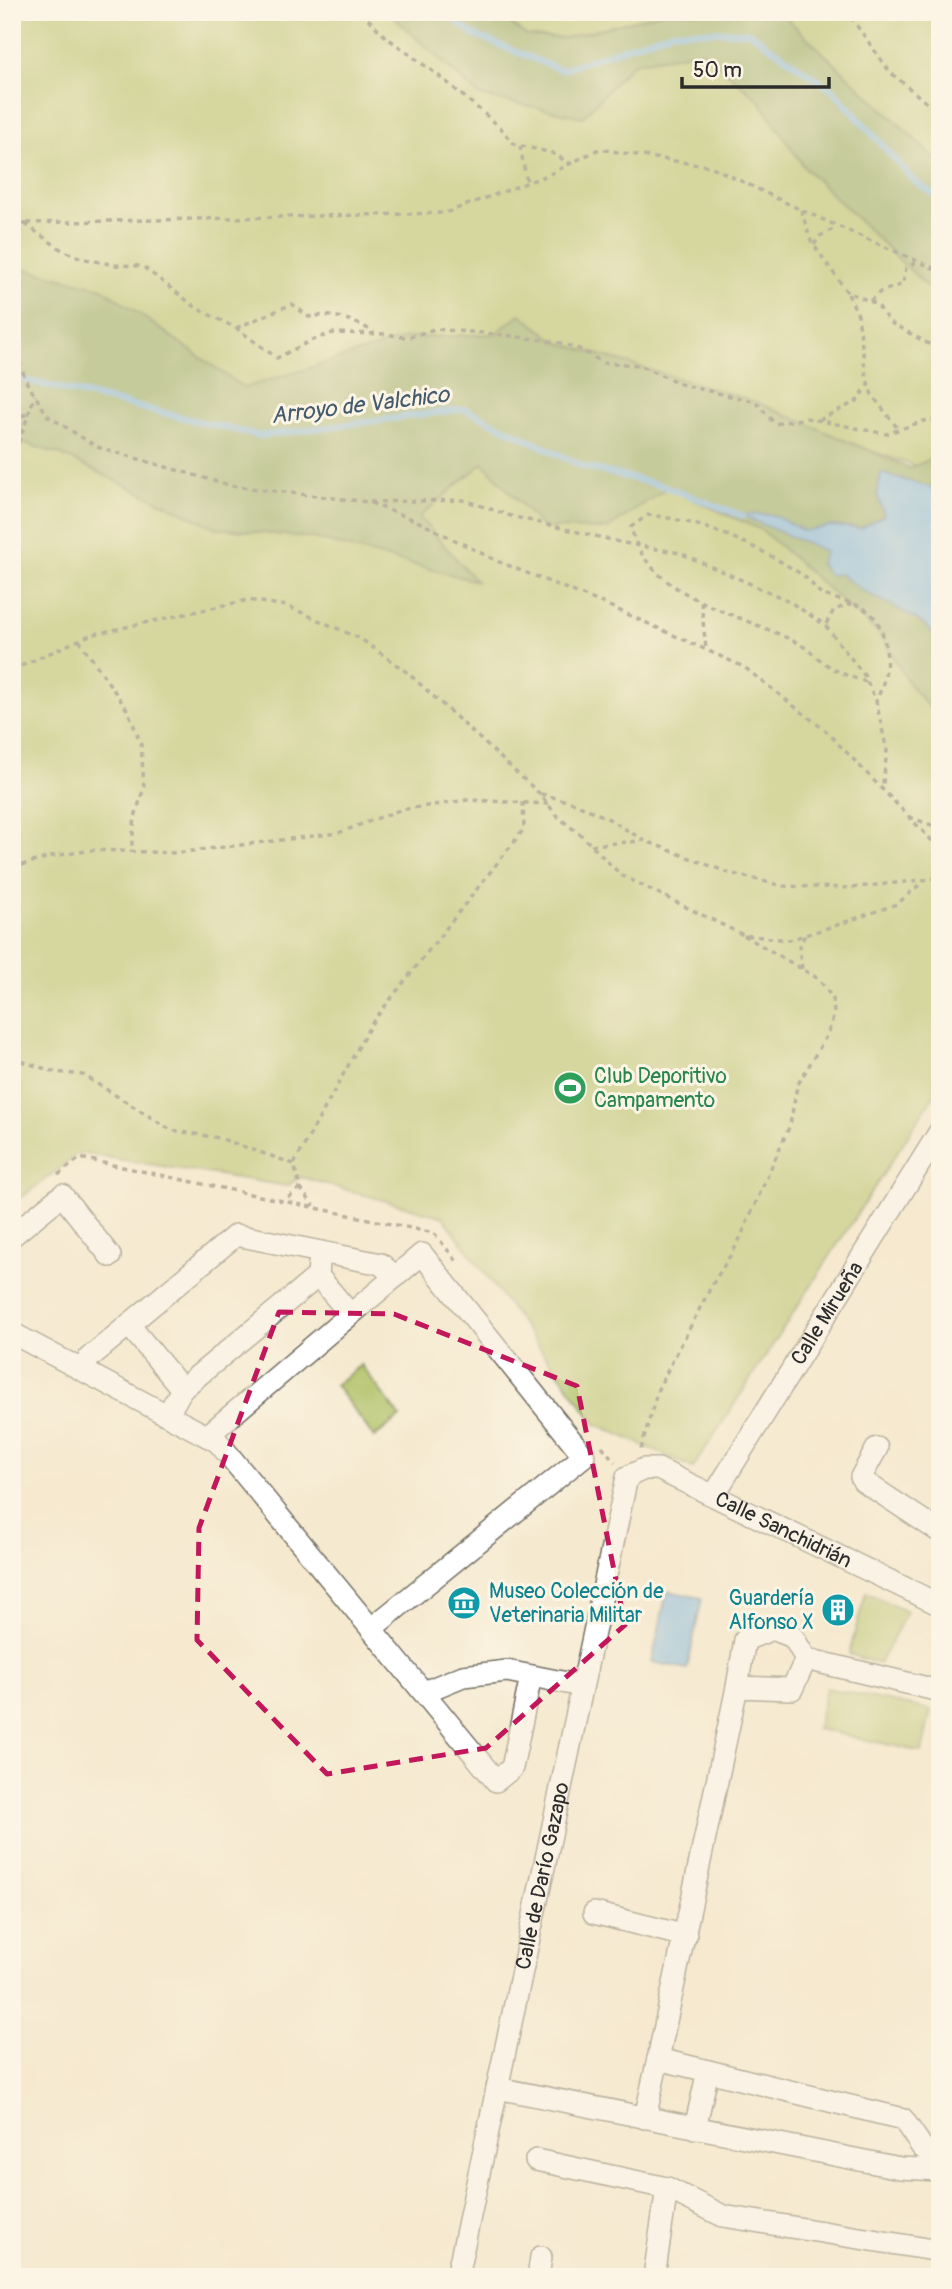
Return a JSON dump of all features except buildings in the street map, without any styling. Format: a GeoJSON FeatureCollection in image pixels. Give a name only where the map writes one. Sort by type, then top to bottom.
{"type":"FeatureCollection","features":[{"type":"Feature","properties":{"kind":"street","name":"Calle Mirueña"},"geometry":{"type":"LineString","coordinates":[[714,1495],[940,1130]]}},
{"type":"Feature","properties":{"kind":"street"},"geometry":{"type":"LineString","coordinates":[[12,1236],[62,1195],[110,1256]]}},
{"type":"Feature","properties":{"kind":"street"},"geometry":{"type":"LineString","coordinates":[[84,1371],[89,1358],[236,1235],[381,1264],[395,1277]]}},
{"type":"Feature","properties":{"kind":"street"},"geometry":{"type":"LineString","coordinates":[[319,1251],[318,1276],[350,1314]]}},
{"type":"Feature","properties":{"kind":"street"},"geometry":{"type":"LineString","coordinates":[[207,1436],[422,1254],[584,1456],[372,1628]]}},
{"type":"Feature","properties":{"kind":"street"},"geometry":{"type":"LineString","coordinates":[[168,1414],[183,1389],[318,1276]]}},
{"type":"Feature","properties":{"kind":"street"},"geometry":{"type":"LineString","coordinates":[[129,1325],[183,1389]]}},
{"type":"Feature","properties":{"kind":"street"},"geometry":{"type":"LineString","coordinates":[[12,1334],[218,1442],[496,1781],[512,1768],[531,1676]]}},
{"type":"Feature","properties":{"kind":"street"},"geometry":{"type":"LineString","coordinates":[[877,1448],[861,1477],[863,1481],[940,1532]]}},
{"type":"Feature","properties":{"kind":"street","name":"Calle Sanchidrián"},"geometry":{"type":"LineString","coordinates":[[627,1477],[644,1469],[658,1469],[939,1602]]}},
{"type":"Feature","properties":{"kind":"street","name":"Calle de Darío Gazapo"},"geometry":{"type":"LineString","coordinates":[[457,2277],[627,1477]]}},
{"type":"Feature","properties":{"kind":"street"},"geometry":{"type":"LineString","coordinates":[[645,2118],[686,1936],[745,1640],[773,1629],[793,1637],[806,1659],[940,1691]]}},
{"type":"Feature","properties":{"kind":"street"},"geometry":{"type":"LineString","coordinates":[[737,1687],[792,1689],[806,1659]]}},
{"type":"Feature","properties":{"kind":"street"},"geometry":{"type":"LineString","coordinates":[[424,1692],[463,1676],[507,1671],[582,1686]]}},
{"type":"Feature","properties":{"kind":"street"},"geometry":{"type":"LineString","coordinates":[[594,1913],[686,1936]]}},
{"type":"Feature","properties":{"kind":"street"},"geometry":{"type":"LineString","coordinates":[[659,2059],[903,2119],[922,2147],[940,2162]]}},
{"type":"Feature","properties":{"kind":"street"},"geometry":{"type":"LineString","coordinates":[[695,2128],[708,2071]]}},
{"type":"Feature","properties":{"kind":"street"},"geometry":{"type":"LineString","coordinates":[[497,2088],[900,2168],[940,2170]]}},
{"type":"Feature","properties":{"kind":"street"},"geometry":{"type":"LineString","coordinates":[[536,2160],[667,2188],[723,2216],[940,2251]]}},
{"type":"Feature","properties":{"kind":"street"},"geometry":{"type":"LineString","coordinates":[[654,2277],[667,2188]]}},
{"type":"Feature","properties":{"kind":"path"},"geometry":{"type":"LineString","coordinates":[[361,12],[386,37],[443,79],[500,127],[514,144],[552,153],[570,164]]}},
{"type":"Feature","properties":{"kind":"path"},"geometry":{"type":"LineString","coordinates":[[842,12],[852,19],[890,72],[940,114]]}},
{"type":"Feature","properties":{"kind":"path"},"geometry":{"type":"LineString","coordinates":[[520,146],[527,183]]}},
{"type":"Feature","properties":{"kind":"path"},"geometry":{"type":"LineString","coordinates":[[12,220],[25,223],[445,213],[527,183],[599,149],[712,167],[801,210],[940,271]]}},
{"type":"Feature","properties":{"kind":"path"},"geometry":{"type":"LineString","coordinates":[[801,210],[814,245],[847,292],[858,315],[873,395],[899,430]]}},
{"type":"Feature","properties":{"kind":"path"},"geometry":{"type":"LineString","coordinates":[[12,245],[25,223]]}},
{"type":"Feature","properties":{"kind":"path"},"geometry":{"type":"LineString","coordinates":[[25,223],[62,250],[81,258],[114,265],[142,266],[198,309],[236,328],[277,358],[312,340],[333,333],[407,338],[434,329],[557,342],[582,350],[603,363],[639,365],[683,385],[756,402],[775,424],[806,418],[886,435],[927,420],[940,420]]}},
{"type":"Feature","properties":{"kind":"path"},"geometry":{"type":"LineString","coordinates":[[814,245],[821,236],[838,226]]}},
{"type":"Feature","properties":{"kind":"path"},"geometry":{"type":"LineString","coordinates":[[870,301],[880,292],[903,284],[906,268],[918,261]]}},
{"type":"Feature","properties":{"kind":"path"},"geometry":{"type":"LineString","coordinates":[[847,292],[877,303],[889,322],[940,350]]}},
{"type":"Feature","properties":{"kind":"path"},"geometry":{"type":"LineString","coordinates":[[236,328],[292,304],[309,317],[324,314],[349,318],[377,334]]}},
{"type":"Feature","properties":{"kind":"path"},"geometry":{"type":"LineString","coordinates":[[12,343],[35,395],[48,415],[97,447],[232,486],[368,502],[464,500],[511,516],[680,553],[787,600],[825,625],[867,683],[876,701],[887,751],[882,791]]}},
{"type":"Feature","properties":{"kind":"path"},"geometry":{"type":"LineString","coordinates":[[818,420],[857,401],[869,383]]}},
{"type":"Feature","properties":{"kind":"path"},"geometry":{"type":"LineString","coordinates":[[12,461],[35,395]]}},
{"type":"Feature","properties":{"kind":"path"},"geometry":{"type":"LineString","coordinates":[[12,418],[29,414]]}},
{"type":"Feature","properties":{"kind":"path"},"geometry":{"type":"LineString","coordinates":[[368,502],[417,521],[497,561],[744,667],[826,731],[940,849]]}},
{"type":"Feature","properties":{"kind":"path"},"geometry":{"type":"LineString","coordinates":[[867,683],[831,668],[801,645],[688,597],[643,562],[631,527],[648,515],[682,518],[740,540],[804,575],[822,595],[856,603],[878,623],[888,664],[887,680],[876,701]]}},
{"type":"Feature","properties":{"kind":"path"},"geometry":{"type":"LineString","coordinates":[[12,670],[79,640],[239,602],[287,606],[361,639],[408,673],[540,794],[558,817],[621,875],[743,935],[789,940],[897,904],[925,880]]}},
{"type":"Feature","properties":{"kind":"path"},"geometry":{"type":"LineString","coordinates":[[701,602],[706,649]]}},
{"type":"Feature","properties":{"kind":"path"},"geometry":{"type":"LineString","coordinates":[[825,625],[834,610],[856,603]]}},
{"type":"Feature","properties":{"kind":"path"},"geometry":{"type":"LineString","coordinates":[[79,640],[128,711],[141,744],[144,787],[135,817],[131,851]]}},
{"type":"Feature","properties":{"kind":"path"},"geometry":{"type":"LineString","coordinates":[[540,794],[575,803],[609,819],[643,841],[729,873],[783,886],[850,888],[940,878]]}},
{"type":"Feature","properties":{"kind":"path"},"geometry":{"type":"LineString","coordinates":[[12,868],[52,856],[94,850],[176,853],[338,833],[400,810],[467,800],[548,804]]}},
{"type":"Feature","properties":{"kind":"path"},"geometry":{"type":"LineString","coordinates":[[315,1207],[300,1188],[294,1164],[371,1024],[524,829],[523,803]]}},
{"type":"Feature","properties":{"kind":"path"},"geometry":{"type":"LineString","coordinates":[[906,816],[940,828]]}},
{"type":"Feature","properties":{"kind":"path"},"geometry":{"type":"LineString","coordinates":[[591,845],[643,841]]}},
{"type":"Feature","properties":{"kind":"path"},"geometry":{"type":"LineString","coordinates":[[802,969],[799,947],[805,935]]}},
{"type":"Feature","properties":{"kind":"path"},"geometry":{"type":"LineString","coordinates":[[12,1058],[55,1072],[83,1075],[172,1130],[219,1138],[294,1164]]}},
{"type":"Feature","properties":{"kind":"path"},"geometry":{"type":"LineString","coordinates":[[285,1200],[300,1188]]}},
{"type":"Feature","properties":{"kind":"highlighted area"},"geometry":{"type":"Polygon","coordinates":[[[279,1312],[394,1314],[577,1386],[625,1625],[486,1748],[327,1774],[197,1640],[199,1528],[279,1312]]]}},
{"type":"Feature","properties":{"kind":"green space"},"geometry":{"type":"Polygon","coordinates":[[[12,12],[388,12],[480,96],[583,117],[633,63],[702,51],[759,100],[805,168],[940,299],[940,455],[915,466],[557,342],[520,314],[495,334],[407,338],[244,388],[102,288],[12,268],[12,12]]]}},
{"type":"Feature","properties":{"kind":"green space"},"geometry":{"type":"Polygon","coordinates":[[[388,12],[494,12],[527,36],[564,38],[667,12],[783,15],[940,163],[940,299],[805,168],[759,100],[702,51],[633,63],[583,117],[480,96],[388,12]]]}},
{"type":"Feature","properties":{"kind":"green space"},"geometry":{"type":"Polygon","coordinates":[[[494,12],[667,12],[564,38],[527,36],[494,12]]]}},
{"type":"Feature","properties":{"kind":"green space"},"geometry":{"type":"Polygon","coordinates":[[[714,12],[940,12],[940,163],[783,15],[714,12]]]}},
{"type":"Feature","properties":{"kind":"green space"},"geometry":{"type":"Polygon","coordinates":[[[12,268],[102,288],[244,388],[407,338],[495,334],[520,314],[557,342],[756,402],[910,468],[940,455],[940,736],[936,716],[910,685],[880,635],[762,530],[667,488],[607,529],[543,528],[483,463],[419,517],[476,581],[313,538],[216,528],[62,455],[12,439],[12,268]]]}},
{"type":"Feature","properties":{"kind":"green space"},"geometry":{"type":"Polygon","coordinates":[[[12,439],[62,455],[216,528],[313,538],[475,581],[419,517],[483,462],[607,529],[667,488],[762,530],[880,635],[910,685],[936,716],[940,736],[940,1086],[693,1468],[596,1424],[443,1217],[301,1177],[287,1186],[79,1153],[12,1205],[12,439]]]}},
{"type":"Feature","properties":{"kind":"green space"},"geometry":{"type":"Polygon","coordinates":[[[361,1365],[400,1417],[374,1437],[335,1385],[361,1365]]]}},
{"type":"Feature","properties":{"kind":"green space"},"geometry":{"type":"Polygon","coordinates":[[[866,1592],[907,1612],[879,1664],[849,1654],[866,1592]]]}},
{"type":"Feature","properties":{"kind":"green space"},"geometry":{"type":"Polygon","coordinates":[[[826,1688],[931,1710],[922,1752],[817,1729],[826,1688]]]}},
{"type":"Feature","properties":{"kind":"water"},"geometry":{"type":"Polygon","coordinates":[[[881,473],[940,490],[940,641],[918,621],[865,592],[841,574],[829,575],[820,564],[825,551],[738,514],[773,515],[804,531],[830,526],[861,528],[884,515],[877,494],[881,473]]]}},
{"type":"Feature","properties":{"kind":"water"},"geometry":{"type":"Polygon","coordinates":[[[667,1591],[702,1598],[687,1669],[652,1662],[667,1591]]]}},
{"type":"Feature","properties":{"kind":"waterway"},"geometry":{"type":"LineString","coordinates":[[444,12],[472,34],[561,70],[673,31],[749,32],[834,91],[916,183],[940,198]]}},
{"type":"Feature","properties":{"kind":"waterway","name":"Arroyo de Valchico"},"geometry":{"type":"LineString","coordinates":[[12,377],[260,436],[465,409],[584,467],[660,485],[743,516]]}},
{"type":"Feature","properties":{"kind":"place","name":"Club Deporitivo Campamento"},"geometry":{"type":"Point","coordinates":[570,1088]}},
{"type":"Feature","properties":{"kind":"place","name":"Museo Colección de Veterinaria Militar"},"geometry":{"type":"Point","coordinates":[464,1603]}},
{"type":"Feature","properties":{"kind":"place","name":"Guardería Alfonso X"},"geometry":{"type":"Point","coordinates":[838,1610]}}]}
